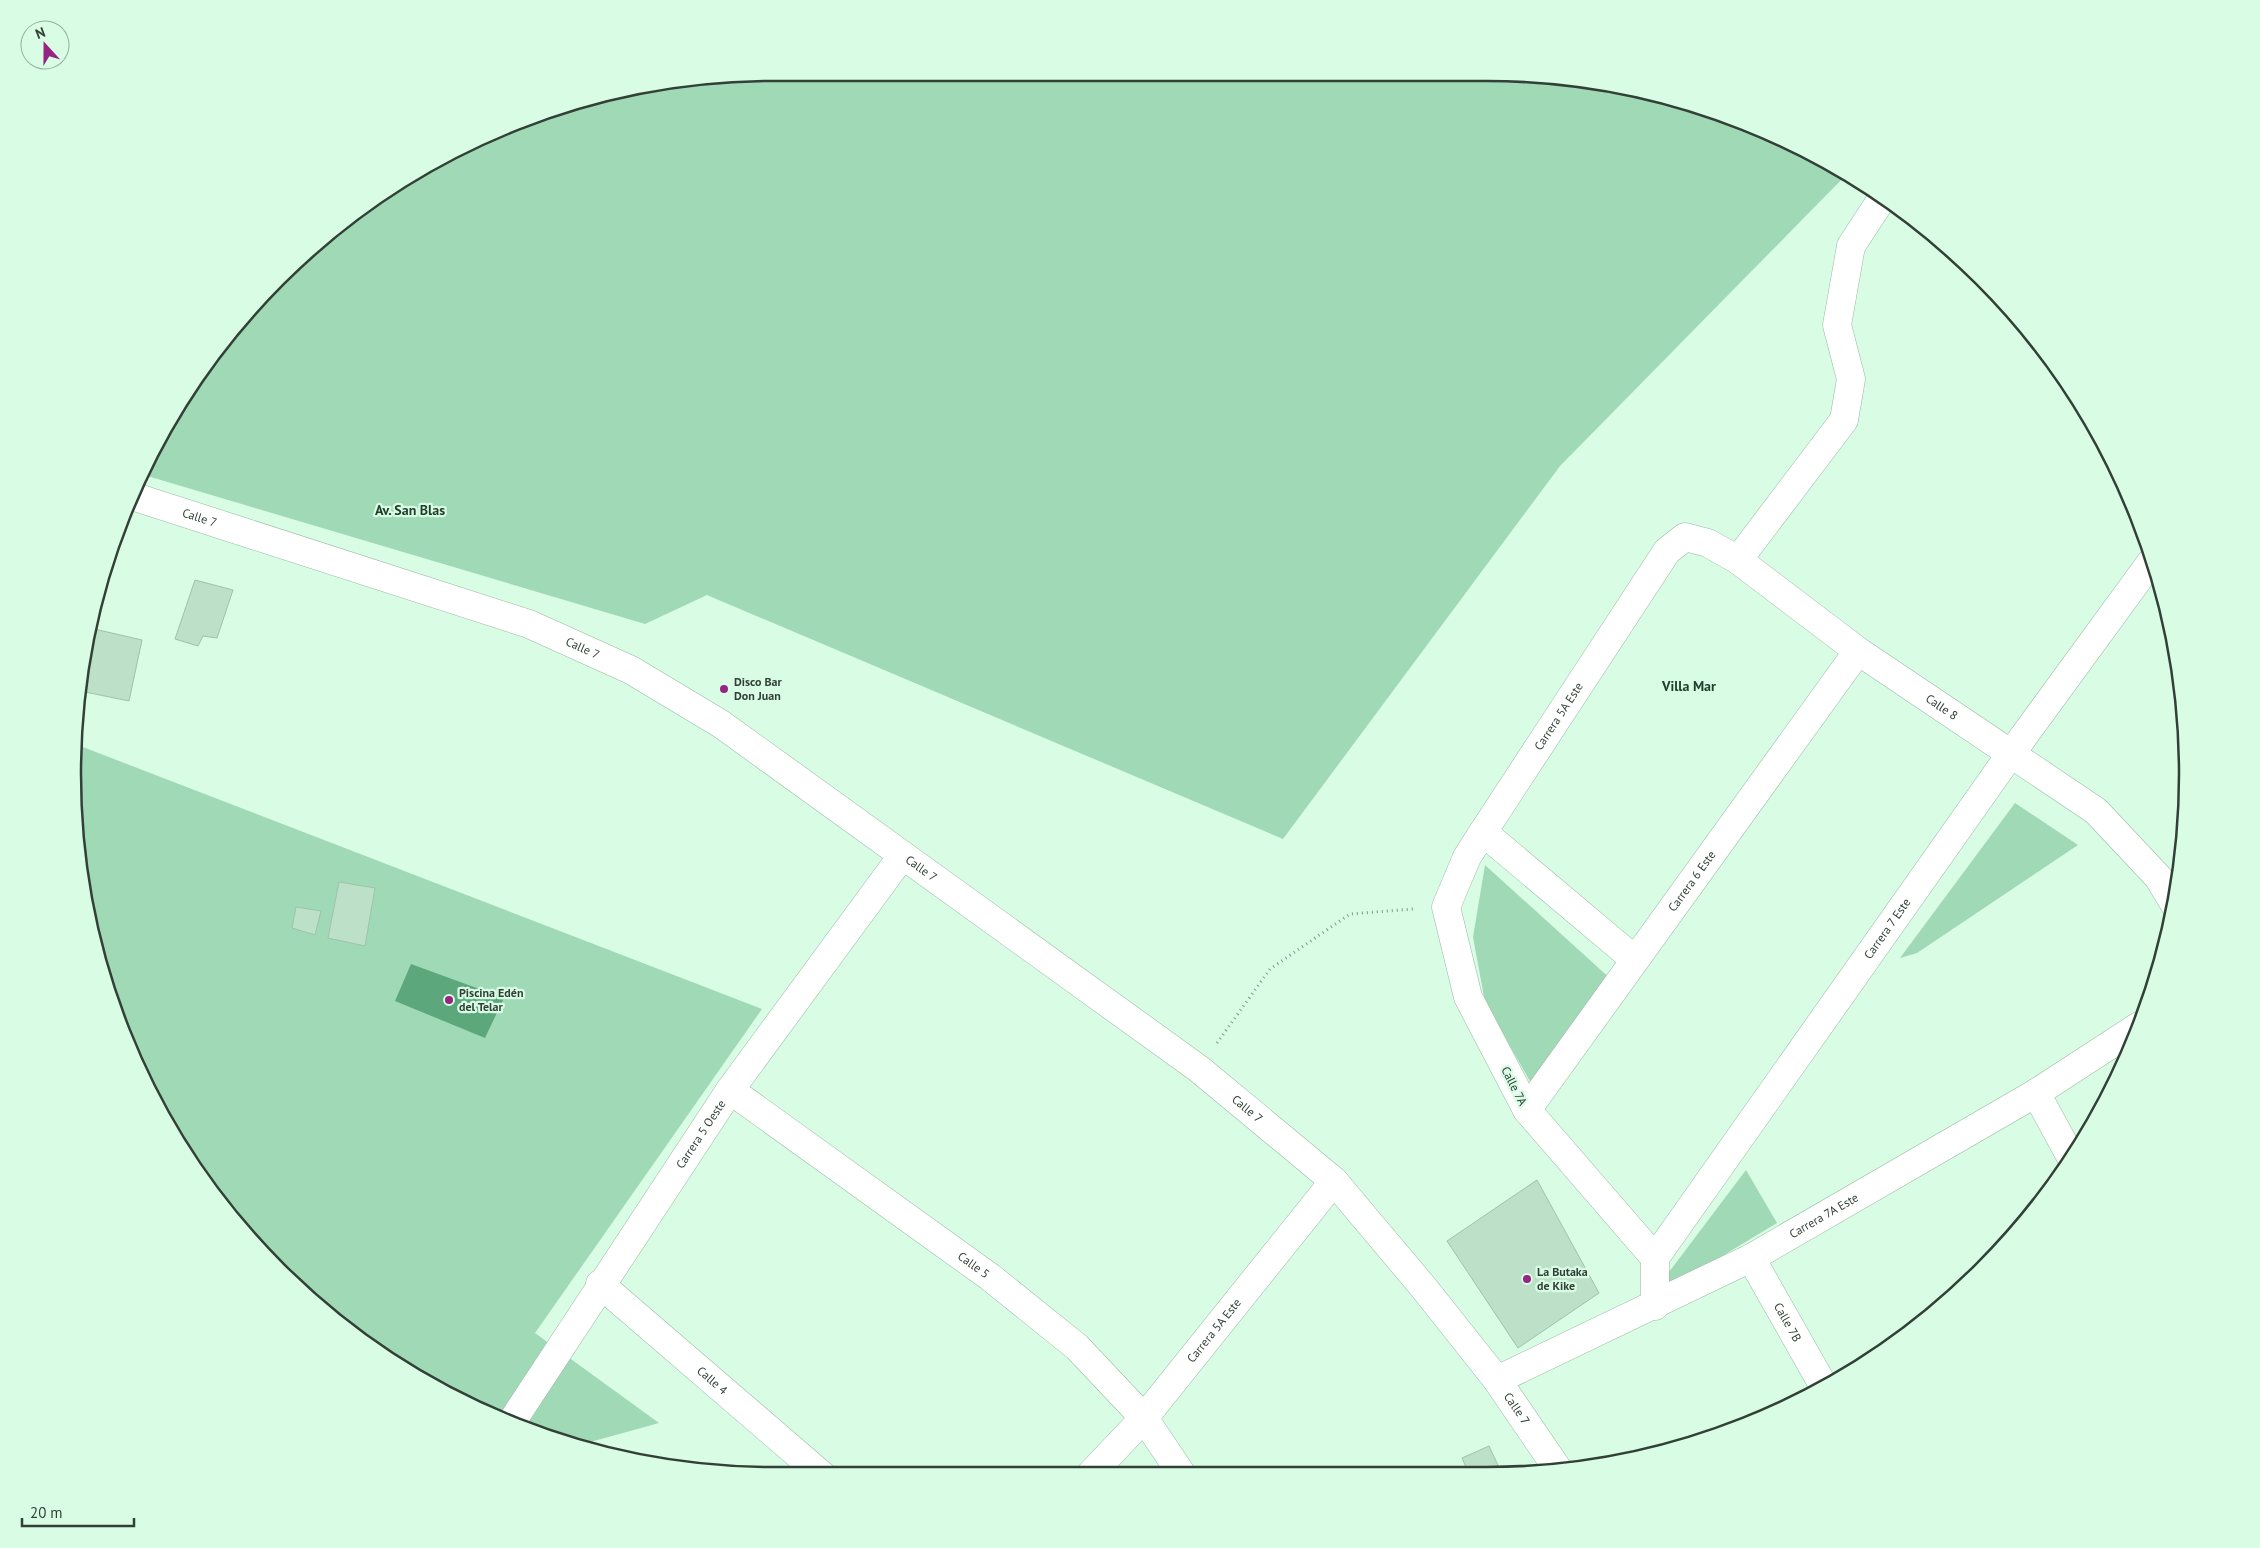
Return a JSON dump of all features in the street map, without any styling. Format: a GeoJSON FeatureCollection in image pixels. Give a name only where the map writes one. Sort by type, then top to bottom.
{"type":"FeatureCollection","features":[{"type":"Feature","properties":{"kind":"street"},"geometry":{"type":"LineString","coordinates":[[1738,560],[1844,420],[1851,379],[1837,325],[1851,246],[1879,203]]}},
{"type":"Feature","properties":{"kind":"street","name":"Calle 7"},"geometry":{"type":"LineString","coordinates":[[139,498],[530,624],[631,670],[721,724],[1199,1069],[1334,1180],[1424,1288],[1496,1380],[1554,1463]]}},
{"type":"Feature","properties":{"kind":"street","name":"Calle 8"},"geometry":{"type":"LineString","coordinates":[[1686,537],[1708,543],[1738,560],[1858,651],[2096,812],[2158,877],[2168,893]]}},
{"type":"Feature","properties":{"kind":"street","name":"Carrera 5A Este"},"geometry":{"type":"LineString","coordinates":[[1446,907],[1467,858],[1483,832],[1667,551],[1686,537]]}},
{"type":"Feature","properties":{"kind":"street","name":"Carrera 7 Este"},"geometry":{"type":"LineString","coordinates":[[1656,1258],[2010,755],[2147,568]]}},
{"type":"Feature","properties":{"kind":"street","name":"Carrera 6 Este"},"geometry":{"type":"LineString","coordinates":[[1526,1110],[1858,651]]}},
{"type":"Feature","properties":{"kind":"street"},"geometry":{"type":"LineString","coordinates":[[1483,832],[1634,959]]}},
{"type":"Feature","properties":{"kind":"street","name":"Carrera 5 Oeste"},"geometry":{"type":"LineString","coordinates":[[515,1416],[600,1284],[730,1090],[902,856]]}},
{"type":"Feature","properties":{"kind":"street","name":"Calle 7A"},"geometry":{"type":"LineString","coordinates":[[1446,907],[1468,996],[1526,1110],[1656,1258]]}},
{"type":"Feature","properties":{"kind":"street","name":"Carrera 7A Este"},"geometry":{"type":"LineString","coordinates":[[1496,1380],[1655,1306],[1751,1258],[2036,1093],[2128,1033]]}},
{"type":"Feature","properties":{"kind":"street","name":"Calle 5"},"geometry":{"type":"LineString","coordinates":[[730,1090],[990,1277],[1076,1347],[1144,1418],[1177,1467]]}},
{"type":"Feature","properties":{"kind":"street"},"geometry":{"type":"LineString","coordinates":[[2036,1093],[2067,1150]]}},
{"type":"Feature","properties":{"kind":"street","name":"Carrera 5A Este"},"geometry":{"type":"LineString","coordinates":[[1098,1467],[1144,1418],[1334,1180]]}},
{"type":"Feature","properties":{"kind":"street"},"geometry":{"type":"LineString","coordinates":[[1655,1306],[1656,1258]]}},
{"type":"Feature","properties":{"kind":"street","name":"Calle 7B"},"geometry":{"type":"LineString","coordinates":[[1751,1258],[1820,1380]]}},
{"type":"Feature","properties":{"kind":"street","name":"Calle 4"},"geometry":{"type":"LineString","coordinates":[[600,1284],[813,1467]]}},
{"type":"Feature","properties":{"kind":"path"},"geometry":{"type":"LineString","coordinates":[[1199,1069],[1270,969],[1350,914],[1446,907]]}},
{"type":"Feature","properties":{"kind":"shaded area"},"geometry":{"type":"Polygon","coordinates":[[[774,81],[1486,81],[1531,83],[1576,87],[1621,95],[1709,118],[1751,134],[1792,153],[1841,180],[1560,466],[1283,839],[707,595],[645,624],[149,477],[174,428],[224,352],[284,284],[352,224],[428,174],[509,134],[551,118],[595,105],[684,87],[774,81]]]}},
{"type":"Feature","properties":{"kind":"shaded area"},"geometry":{"type":"Polygon","coordinates":[[[82,747],[762,1009],[535,1333],[659,1423],[591,1442],[551,1430],[509,1414],[468,1395],[428,1374],[352,1324],[284,1264],[253,1231],[224,1196],[174,1120],[134,1039],[118,997],[105,953],[87,864],[81,774],[82,747]]]}},
{"type":"Feature","properties":{"kind":"shaded area"},"geometry":{"type":"Polygon","coordinates":[[[2015,803],[2078,845],[1917,953],[1900,958],[2015,803]]]}},
{"type":"Feature","properties":{"kind":"shaded area"},"geometry":{"type":"Polygon","coordinates":[[[1485,865],[1614,982],[1531,1083],[1485,1002],[1473,937],[1485,865]]]}},
{"type":"Feature","properties":{"kind":"shaded area","name":"Piscina Edén del Telar"},"geometry":{"type":"Polygon","coordinates":[[[411,964],[504,998],[485,1038],[395,1001],[411,964]]]}},
{"type":"Feature","properties":{"kind":"shaded area"},"geometry":{"type":"Polygon","coordinates":[[[1746,1170],[1777,1223],[1669,1288],[1666,1276],[1746,1170]]]}},
{"type":"Feature","properties":{"kind":"building"},"geometry":{"type":"Polygon","coordinates":[[[195,580],[233,590],[217,638],[203,636],[198,646],[175,639],[195,580]]]}},
{"type":"Feature","properties":{"kind":"building"},"geometry":{"type":"Polygon","coordinates":[[[97,630],[142,640],[129,701],[86,692],[97,630]]]}},
{"type":"Feature","properties":{"kind":"building"},"geometry":{"type":"Polygon","coordinates":[[[339,882],[375,888],[365,946],[328,938],[339,882]]]}},
{"type":"Feature","properties":{"kind":"building"},"geometry":{"type":"Polygon","coordinates":[[[296,907],[321,911],[315,935],[292,928],[296,907]]]}},
{"type":"Feature","properties":{"kind":"building"},"geometry":{"type":"Polygon","coordinates":[[[1537,1180],[1599,1293],[1518,1348],[1447,1241],[1537,1180]]]}},
{"type":"Feature","properties":{"kind":"building"},"geometry":{"type":"Polygon","coordinates":[[[1489,1446],[1498,1466],[1466,1467],[1462,1458],[1489,1446]]]}},
{"type":"Feature","properties":{"kind":"place","name":"Disco Bar Don Juan"},"geometry":{"type":"Point","coordinates":[724,689]}},
{"type":"Feature","properties":{"kind":"place","name":"Piscina Edén del Telar"},"geometry":{"type":"Point","coordinates":[449,1000]}},
{"type":"Feature","properties":{"kind":"place","name":"La Butaka de Kike"},"geometry":{"type":"Point","coordinates":[1527,1279]}},
{"type":"Feature","properties":{"kind":"district","name":"Av. San Blas"},"geometry":{"type":"Point","coordinates":[410,510]}},
{"type":"Feature","properties":{"kind":"district","name":"Villa Mar"},"geometry":{"type":"Point","coordinates":[1689,686]}}]}
